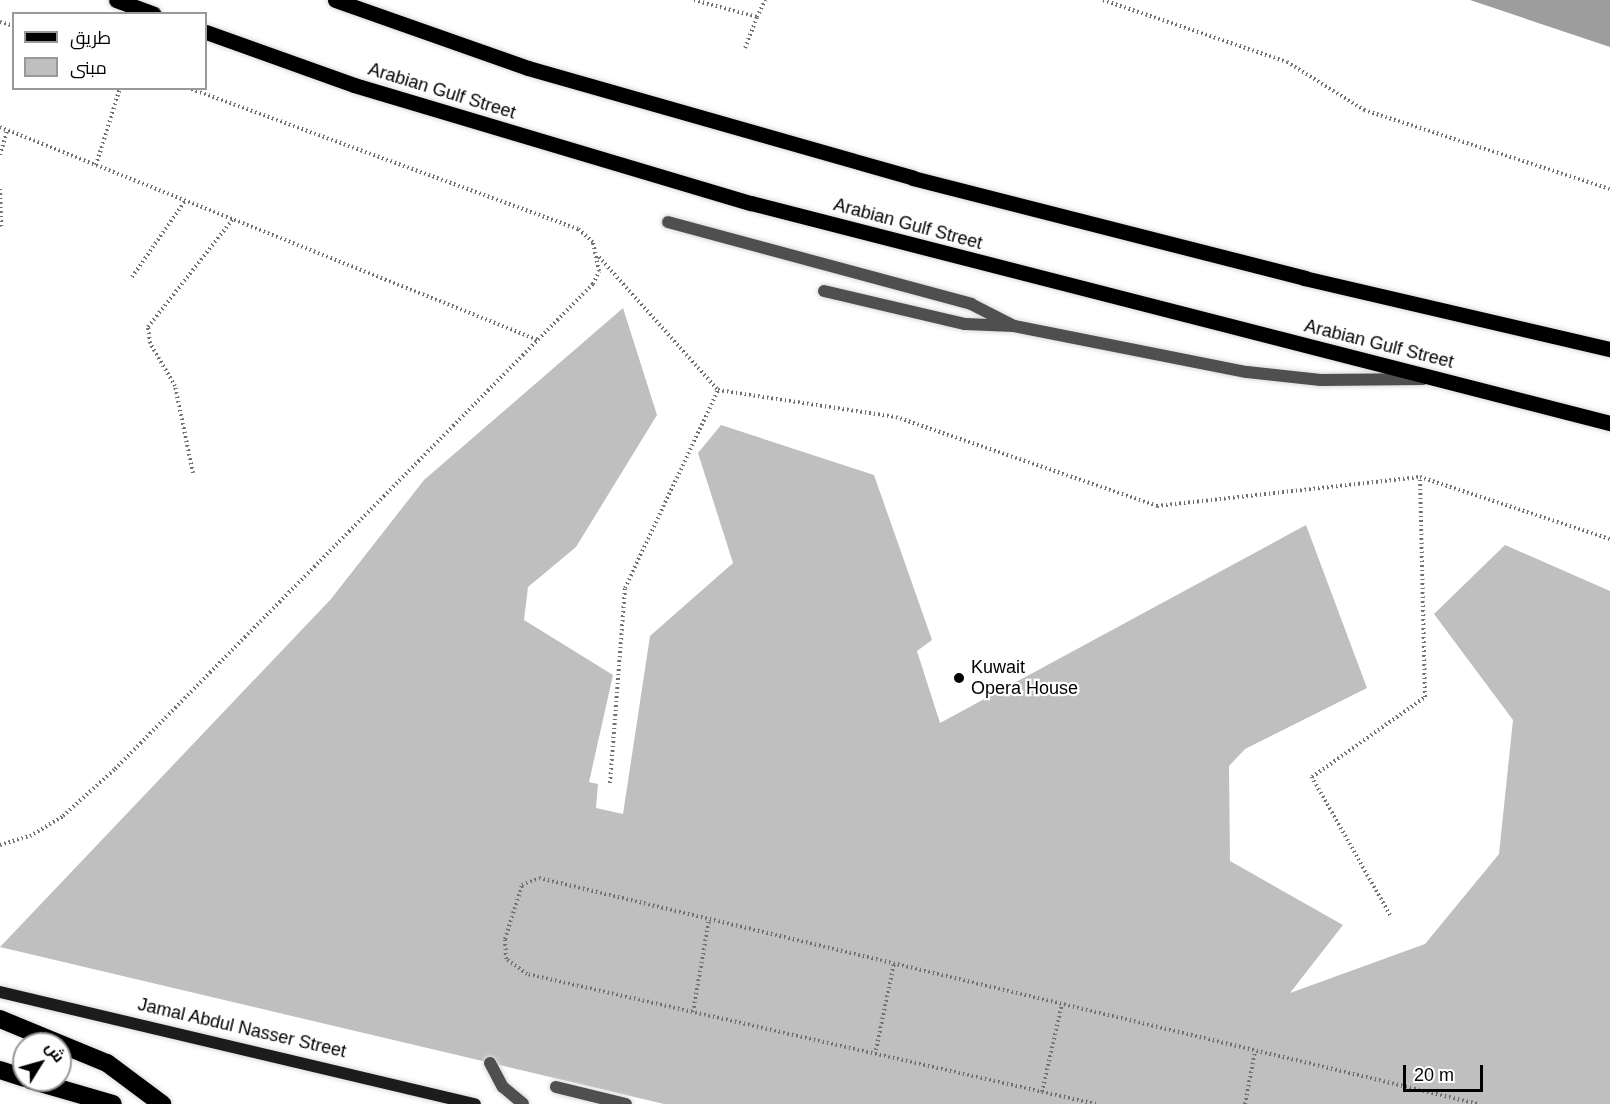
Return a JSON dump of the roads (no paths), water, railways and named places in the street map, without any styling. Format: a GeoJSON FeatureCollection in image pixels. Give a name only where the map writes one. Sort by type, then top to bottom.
{"type":"FeatureCollection","features":[{"type":"Feature","properties":{"kind":"highway"},"geometry":{"type":"LineString","coordinates":[[0,1019],[106,1063],[162,1104]]}},
{"type":"Feature","properties":{"kind":"highway"},"geometry":{"type":"LineString","coordinates":[[72,1092],[113,1104]]}},
{"type":"Feature","properties":{"kind":"main road"},"geometry":{"type":"LineString","coordinates":[[116,0],[149,12]]}},
{"type":"Feature","properties":{"kind":"main road"},"geometry":{"type":"LineString","coordinates":[[335,0],[528,68],[913,178],[1304,278],[1610,349]]}},
{"type":"Feature","properties":{"kind":"main road","name":"Arabian Gulf Street"},"geometry":{"type":"LineString","coordinates":[[207,32],[354,85],[751,203],[1610,423]]}},
{"type":"Feature","properties":{"kind":"main road","name":"Jamal Abdul Nasser Street"},"geometry":{"type":"LineString","coordinates":[[0,992],[475,1104]]}},
{"type":"Feature","properties":{"kind":"lane"},"geometry":{"type":"LineString","coordinates":[[668,222],[971,304],[1014,326]]}},
{"type":"Feature","properties":{"kind":"lane"},"geometry":{"type":"LineString","coordinates":[[825,291],[965,324],[1014,326],[1284,377],[1436,379]]}},
{"type":"Feature","properties":{"kind":"lane"},"geometry":{"type":"LineString","coordinates":[[490,1063],[503,1087],[523,1104]]}},
{"type":"Feature","properties":{"kind":"lane"},"geometry":{"type":"LineString","coordinates":[[556,1087],[626,1104]]}},
{"type":"Feature","properties":{"kind":"place","name":"Kuwait Opera House"},"geometry":{"type":"Point","coordinates":[959,678]}}]}
